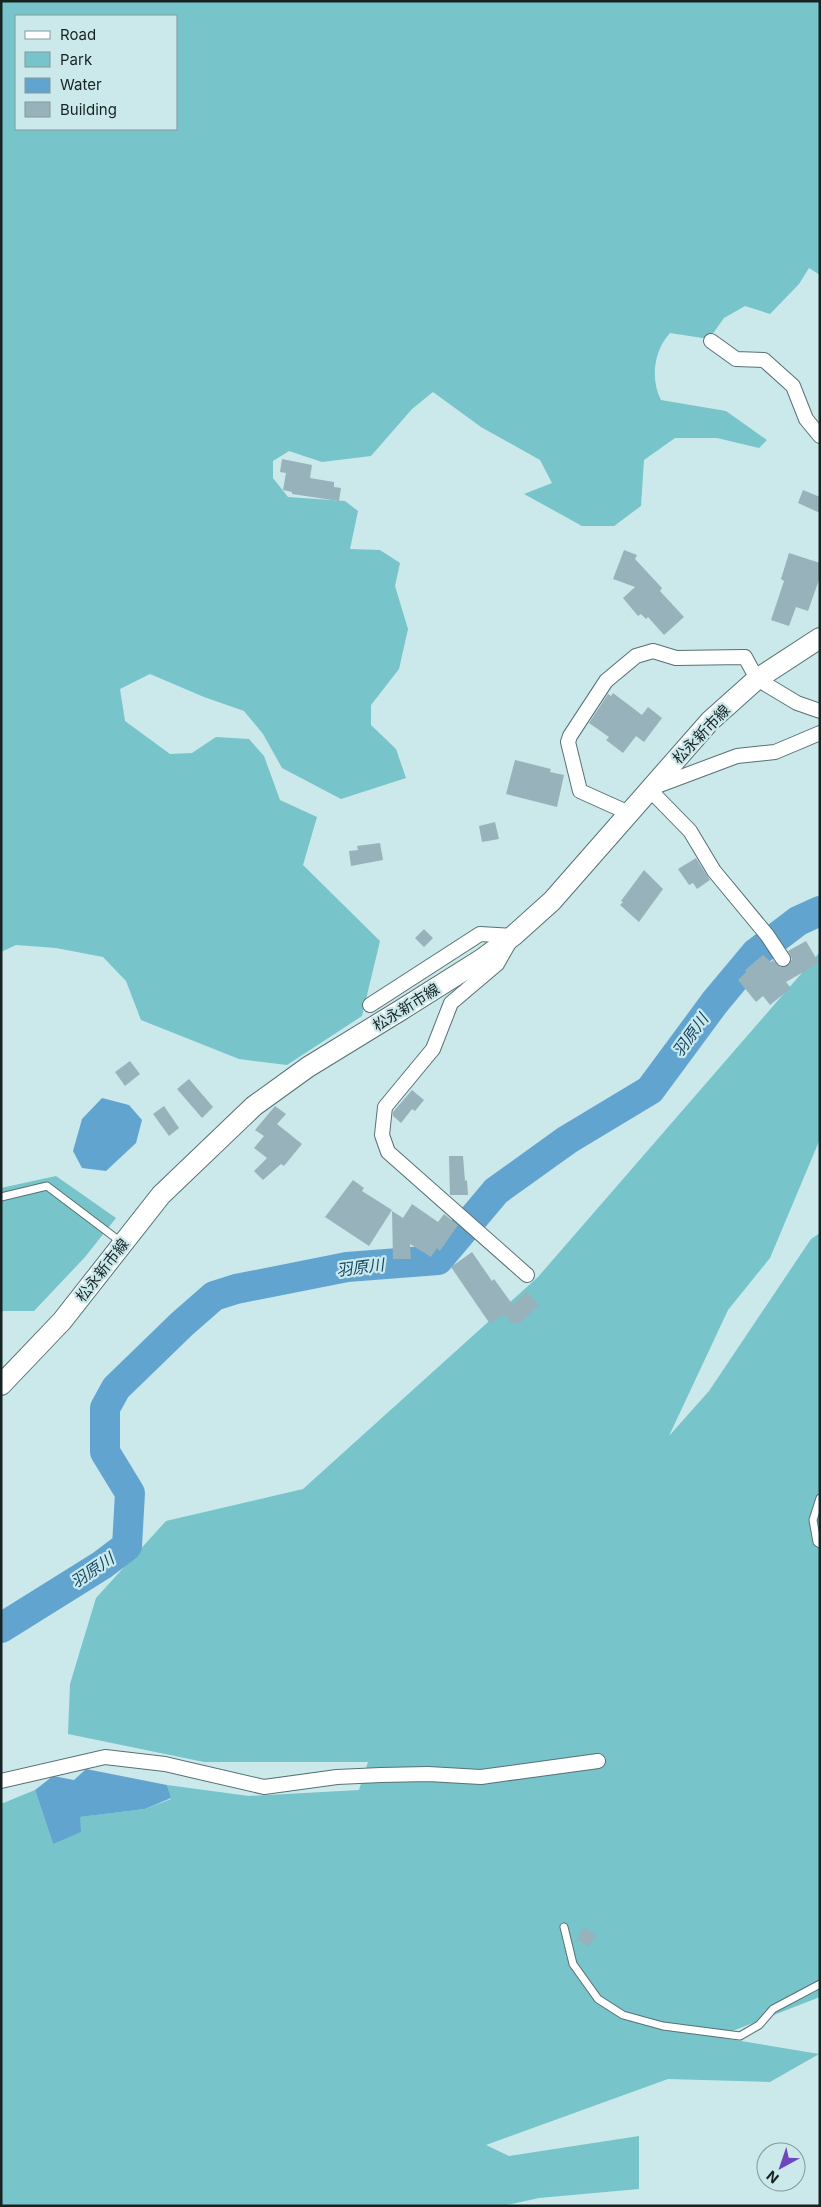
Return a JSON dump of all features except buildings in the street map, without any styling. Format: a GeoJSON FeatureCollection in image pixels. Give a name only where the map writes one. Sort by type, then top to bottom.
{"type":"FeatureCollection","features":[{"type":"Feature","properties":{"kind":"main road","name":"松永新市線"},"geometry":{"type":"LineString","coordinates":[[1,1385],[62,1321],[161,1196],[254,1106],[308,1067],[482,959],[513,936],[552,901],[710,722],[757,679],[820,638]]}},
{"type":"Feature","properties":{"kind":"street"},"geometry":{"type":"LineString","coordinates":[[711,342],[736,359],[764,360],[793,386],[806,419],[820,436]]}},
{"type":"Feature","properties":{"kind":"street"},"geometry":{"type":"LineString","coordinates":[[629,813],[580,791],[568,742],[606,681],[636,656],[653,651],[676,658],[745,657],[757,679],[797,703],[820,711]]}},
{"type":"Feature","properties":{"kind":"street"},"geometry":{"type":"LineString","coordinates":[[783,959],[767,935],[714,871],[690,831],[649,789],[737,756],[775,752],[820,733]]}},
{"type":"Feature","properties":{"kind":"street"},"geometry":{"type":"LineString","coordinates":[[370,1005],[480,934],[513,936],[497,964],[451,1003],[433,1049],[385,1108],[382,1135],[388,1152],[527,1276]]}},
{"type":"Feature","properties":{"kind":"street"},"geometry":{"type":"LineString","coordinates":[[1,1781],[105,1756],[165,1764],[264,1787],[337,1777],[428,1774],[481,1777],[598,1761]]}},
{"type":"Feature","properties":{"kind":"lane"},"geometry":{"type":"LineString","coordinates":[[1,1197],[47,1186],[123,1244]]}},
{"type":"Feature","properties":{"kind":"lane"},"geometry":{"type":"LineString","coordinates":[[820,1498],[813,1520],[820,1544]]}},
{"type":"Feature","properties":{"kind":"lane"},"geometry":{"type":"LineString","coordinates":[[564,1927],[573,1964],[598,1999],[623,2015],[663,2026],[740,2036],[759,2025],[773,2009],[820,1984]]}},
{"type":"Feature","properties":{"kind":"green space"},"geometry":{"type":"Polygon","coordinates":[[[1,1],[820,1],[820,275],[809,268],[799,284],[770,314],[745,306],[724,318],[709,339],[670,333],[660,348],[655,365],[656,383],[661,400],[726,411],[767,440],[759,448],[717,438],[675,438],[644,460],[641,506],[614,526],[582,526],[524,494],[552,483],[540,460],[481,427],[433,392],[412,409],[371,456],[322,462],[289,451],[273,461],[273,478],[288,497],[345,501],[358,511],[350,549],[380,550],[400,563],[395,586],[408,629],[399,669],[371,705],[371,725],[396,749],[406,778],[341,799],[282,768],[263,734],[244,711],[204,697],[150,674],[120,689],[125,721],[170,754],[192,753],[216,737],[249,739],[264,756],[280,800],[317,817],[303,865],[380,941],[362,1016],[287,1065],[239,1059],[141,1020],[126,981],[103,957],[56,948],[16,945],[1,952],[1,1]]]}},
{"type":"Feature","properties":{"kind":"green space"},"geometry":{"type":"Polygon","coordinates":[[[820,952],[820,1139],[770,1258],[728,1310],[669,1436],[709,1391],[811,1239],[820,1233],[820,1997],[717,2037],[819,2054],[770,2082],[668,2079],[486,2145],[509,2156],[639,2136],[639,2189],[539,2198],[502,2206],[1,2206],[1,1804],[35,1790],[53,1844],[79,1817],[145,1809],[171,1799],[167,1785],[249,1796],[359,1790],[368,1762],[204,1762],[68,1734],[70,1684],[96,1598],[166,1521],[303,1489],[538,1277],[820,952]]]}},
{"type":"Feature","properties":{"kind":"green space"},"geometry":{"type":"Polygon","coordinates":[[[56,1176],[116,1218],[85,1257],[34,1311],[3,1311],[1,1315],[1,1188],[56,1176]]]}},
{"type":"Feature","properties":{"kind":"water"},"geometry":{"type":"Polygon","coordinates":[[[102,1098],[129,1105],[142,1120],[136,1143],[106,1171],[82,1168],[73,1151],[82,1119],[102,1098]]]}},
{"type":"Feature","properties":{"kind":"water"},"geometry":{"type":"Polygon","coordinates":[[[86,1769],[167,1785],[171,1798],[145,1809],[80,1817],[81,1832],[53,1844],[35,1790],[53,1776],[74,1780],[86,1769]]]}},
{"type":"Feature","properties":{"kind":"waterway","name":"羽原川"},"geometry":{"type":"LineString","coordinates":[[1,1628],[102,1565],[127,1546],[130,1493],[105,1452],[105,1408],[116,1388],[182,1324],[214,1296],[236,1289],[347,1267],[438,1260],[496,1191],[567,1140],[650,1090],[715,1002],[756,953],[798,921],[820,911]]}}]}
